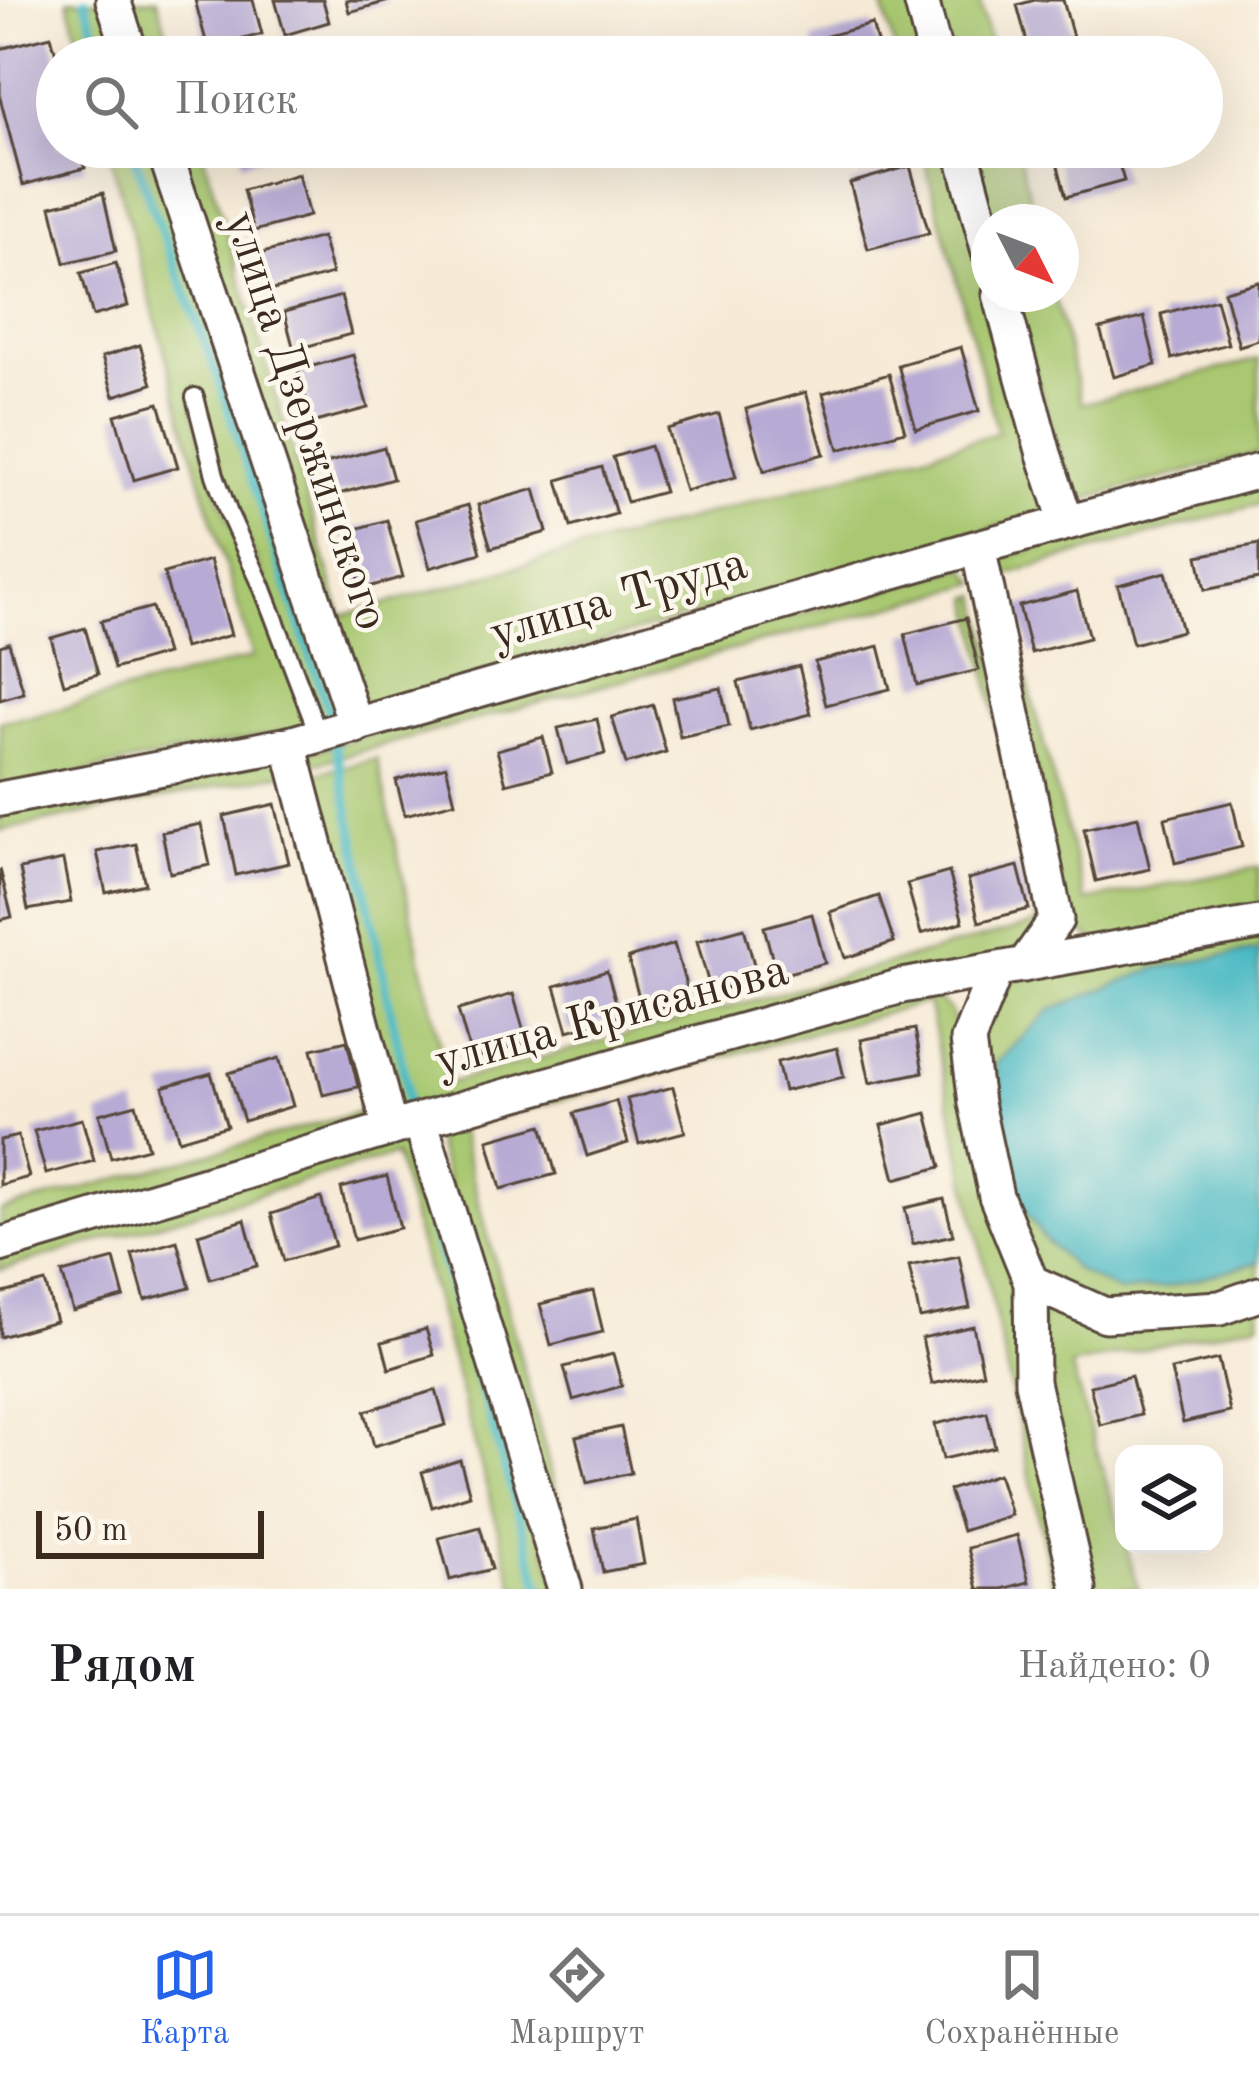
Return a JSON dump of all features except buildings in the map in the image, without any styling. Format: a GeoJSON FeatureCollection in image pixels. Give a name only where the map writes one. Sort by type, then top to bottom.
{"type":"FeatureCollection","features":[{"type":"Feature","properties":{"kind":"street"},"geometry":{"type":"LineString","coordinates":[[113,0],[125,36]]}},
{"type":"Feature","properties":{"kind":"street"},"geometry":{"type":"LineString","coordinates":[[921,0],[930,36]]}},
{"type":"Feature","properties":{"kind":"street","name":"улица Дзержинского"},"geometry":{"type":"LineString","coordinates":[[170,168],[356,726]]}},
{"type":"Feature","properties":{"kind":"street"},"geometry":{"type":"LineString","coordinates":[[967,168],[976,204]]}},
{"type":"Feature","properties":{"kind":"street"},"geometry":{"type":"LineString","coordinates":[[1005,312],[1067,523]]}},
{"type":"Feature","properties":{"kind":"street","name":"улица Труда"},"geometry":{"type":"LineString","coordinates":[[0,799],[304,740],[1259,471]]}},
{"type":"Feature","properties":{"kind":"street"},"geometry":{"type":"LineString","coordinates":[[978,547],[1056,920],[1092,953]]}},
{"type":"Feature","properties":{"kind":"street"},"geometry":{"type":"LineString","coordinates":[[304,740],[405,1124],[565,1589]]}},
{"type":"Feature","properties":{"kind":"street"},"geometry":{"type":"LineString","coordinates":[[968,1040],[1010,968],[1056,920]]}},
{"type":"Feature","properties":{"kind":"street","name":"улица Крисанова"},"geometry":{"type":"LineString","coordinates":[[0,1245],[405,1124],[902,986],[1259,923]]}},
{"type":"Feature","properties":{"kind":"street"},"geometry":{"type":"LineString","coordinates":[[929,981],[953,1008],[968,1040],[976,1103],[997,1196],[1031,1282],[1032,1382],[1079,1589]]}},
{"type":"Feature","properties":{"kind":"street"},"geometry":{"type":"LineString","coordinates":[[1031,1282],[1105,1315],[1220,1309],[1259,1294]]}},
{"type":"Feature","properties":{"kind":"lane"},"geometry":{"type":"LineString","coordinates":[[195,397],[214,475],[262,586],[304,740]]}},
{"type":"Feature","properties":{"kind":"green space"},"geometry":{"type":"Polygon","coordinates":[[[68,0],[107,0],[120,36],[77,36],[68,0]]]}},
{"type":"Feature","properties":{"kind":"green space"},"geometry":{"type":"Polygon","coordinates":[[[122,0],[157,0],[168,36],[134,36],[122,0]]]}},
{"type":"Feature","properties":{"kind":"green space"},"geometry":{"type":"Polygon","coordinates":[[[881,0],[913,0],[922,36],[891,36],[881,0]]]}},
{"type":"Feature","properties":{"kind":"green space"},"geometry":{"type":"Polygon","coordinates":[[[931,0],[979,0],[988,36],[941,36],[931,0]]]}},
{"type":"Feature","properties":{"kind":"green space"},"geometry":{"type":"Polygon","coordinates":[[[114,168],[164,168],[342,705],[340,718],[322,723],[316,717],[219,472],[199,393],[191,393],[209,468],[309,718],[306,727],[0,789],[0,721],[35,716],[253,657],[114,168]]]}},
{"type":"Feature","properties":{"kind":"green space"},"geometry":{"type":"Polygon","coordinates":[[[177,168],[207,168],[342,616],[998,433],[927,168],[958,168],[971,216],[971,312],[996,312],[1048,512],[365,710],[177,168]]]}},
{"type":"Feature","properties":{"kind":"green space"},"geometry":{"type":"Polygon","coordinates":[[[977,168],[1022,168],[1031,204],[986,204],[977,168]]]}},
{"type":"Feature","properties":{"kind":"green space"},"geometry":{"type":"Polygon","coordinates":[[[1016,312],[1059,312],[1082,404],[1259,359],[1259,453],[1074,502],[1016,312]]]}},
{"type":"Feature","properties":{"kind":"green space"},"geometry":{"type":"Polygon","coordinates":[[[1259,486],[1259,504],[990,579],[996,560],[1259,486]]]}},
{"type":"Feature","properties":{"kind":"green space"},"geometry":{"type":"Polygon","coordinates":[[[965,567],[978,583],[303,767],[306,753],[965,567]]]}},
{"type":"Feature","properties":{"kind":"green space"},"geometry":{"type":"Polygon","coordinates":[[[1002,588],[1086,901],[1259,867],[1259,915],[1097,943],[1063,916],[1002,588]]]}},
{"type":"Feature","properties":{"kind":"green space"},"geometry":{"type":"Polygon","coordinates":[[[979,595],[1048,920],[1019,959],[397,1119],[305,776],[377,759],[448,1083],[1038,923],[971,598],[979,595]]]}},
{"type":"Feature","properties":{"kind":"green space"},"geometry":{"type":"Polygon","coordinates":[[[281,758],[289,772],[0,831],[0,811],[281,758]]]}},
{"type":"Feature","properties":{"kind":"green space"},"geometry":{"type":"Polygon","coordinates":[[[1259,932],[1259,950],[1156,968],[1171,1286],[1259,1262],[1259,1286],[1218,1300],[1105,1307],[1035,1273],[1002,1195],[977,1039],[1003,982],[1259,932]]]}},
{"type":"Feature","properties":{"kind":"green space"},"geometry":{"type":"Polygon","coordinates":[[[928,989],[950,1011],[962,1040],[1024,1282],[1073,1589],[1054,1589],[928,1002],[459,1127],[582,1589],[571,1589],[430,1123],[928,989]]]}},
{"type":"Feature","properties":{"kind":"green space"},"geometry":{"type":"Polygon","coordinates":[[[372,1109],[382,1124],[0,1238],[0,1211],[372,1109]]]}},
{"type":"Feature","properties":{"kind":"green space"},"geometry":{"type":"Polygon","coordinates":[[[415,1128],[559,1589],[515,1589],[395,1155],[0,1270],[0,1253],[415,1128]]]}},
{"type":"Feature","properties":{"kind":"green space"},"geometry":{"type":"Polygon","coordinates":[[[1039,1292],[1103,1321],[1259,1301],[1259,1322],[1071,1366],[1115,1510],[1115,1553],[1128,1553],[1139,1589],[1088,1589],[1044,1384],[1039,1292]]]}},
{"type":"Feature","properties":{"kind":"water"},"geometry":{"type":"Polygon","coordinates":[[[1259,950],[1259,1262],[1171,1286],[1119,1292],[1076,1270],[1042,1236],[1014,1194],[996,1064],[1050,1010],[1156,968],[1259,950]]]}},
{"type":"Feature","properties":{"kind":"waterway"},"geometry":{"type":"LineString","coordinates":[[85,0],[96,36]]}},
{"type":"Feature","properties":{"kind":"waterway"},"geometry":{"type":"LineString","coordinates":[[139,168],[212,360],[328,709],[406,1083],[407,1114]]}},
{"type":"Feature","properties":{"kind":"waterway"},"geometry":{"type":"LineString","coordinates":[[408,1131],[409,1149],[541,1589]]}}]}
